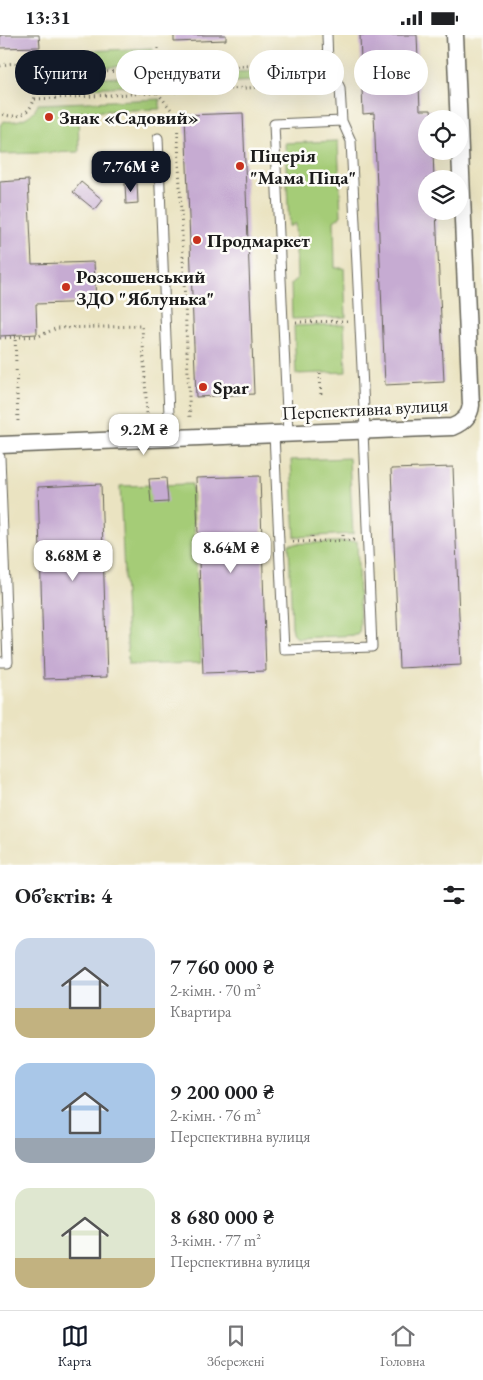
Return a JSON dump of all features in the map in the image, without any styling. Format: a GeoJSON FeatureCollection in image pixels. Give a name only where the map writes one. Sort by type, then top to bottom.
{"type":"FeatureCollection","features":[{"type":"Feature","properties":{"kind":"street","name":"Перспективна вулиця"},"geometry":{"type":"LineString","coordinates":[[0,445],[452,427],[463,421],[471,410],[455,35]]}},
{"type":"Feature","properties":{"kind":"lane"},"geometry":{"type":"LineString","coordinates":[[328,35],[328,50]]}},
{"type":"Feature","properties":{"kind":"lane"},"geometry":{"type":"LineString","coordinates":[[340,95],[342,121],[351,141],[372,647],[284,650],[280,543],[282,323],[274,123],[342,121]]}},
{"type":"Feature","properties":{"kind":"lane"},"geometry":{"type":"LineString","coordinates":[[158,138],[170,439]]}},
{"type":"Feature","properties":{"kind":"lane"},"geometry":{"type":"LineString","coordinates":[[0,457],[8,662],[0,662]]}},
{"type":"Feature","properties":{"kind":"path"},"geometry":{"type":"LineString","coordinates":[[0,67],[6,64],[15,65]]}},
{"type":"Feature","properties":{"kind":"path"},"geometry":{"type":"LineString","coordinates":[[36,99],[116,94]]}},
{"type":"Feature","properties":{"kind":"path"},"geometry":{"type":"LineString","coordinates":[[0,119],[2,114],[19,114],[32,106],[36,95]]}},
{"type":"Feature","properties":{"kind":"path"},"geometry":{"type":"LineString","coordinates":[[159,95],[177,117],[190,438]]}},
{"type":"Feature","properties":{"kind":"path"},"geometry":{"type":"LineString","coordinates":[[282,323],[359,321]]}},
{"type":"Feature","properties":{"kind":"path"},"geometry":{"type":"LineString","coordinates":[[0,338],[39,336],[57,328],[142,326],[147,415]]}},
{"type":"Feature","properties":{"kind":"path"},"geometry":{"type":"LineString","coordinates":[[15,336],[18,422]]}},
{"type":"Feature","properties":{"kind":"path"},"geometry":{"type":"LineString","coordinates":[[320,373],[321,398]]}},
{"type":"Feature","properties":{"kind":"path"},"geometry":{"type":"LineString","coordinates":[[343,535],[343,540]]}},
{"type":"Feature","properties":{"kind":"path"},"geometry":{"type":"LineString","coordinates":[[312,536],[312,541]]}},
{"type":"Feature","properties":{"kind":"path"},"geometry":{"type":"LineString","coordinates":[[280,543],[368,539]]}},
{"type":"Feature","properties":{"kind":"green space"},"geometry":{"type":"Polygon","coordinates":[[[152,48],[152,50],[116,50],[116,67],[106,67],[106,50],[152,48]]]}},
{"type":"Feature","properties":{"kind":"green space"},"geometry":{"type":"Polygon","coordinates":[[[249,71],[249,81],[239,82],[239,72],[249,71]]]}},
{"type":"Feature","properties":{"kind":"green space"},"geometry":{"type":"Polygon","coordinates":[[[116,77],[116,87],[106,87],[106,78],[116,77]]]}},
{"type":"Feature","properties":{"kind":"green space"},"geometry":{"type":"Polygon","coordinates":[[[160,99],[160,109],[78,112],[79,152],[0,154],[0,126],[3,121],[24,119],[36,109],[38,104],[160,99]]]}},
{"type":"Feature","properties":{"kind":"green space"},"geometry":{"type":"Polygon","coordinates":[[[338,141],[341,216],[334,221],[335,268],[344,268],[346,317],[292,319],[291,284],[297,279],[295,223],[289,227],[285,143],[338,141]]]}},
{"type":"Feature","properties":{"kind":"green space"},"geometry":{"type":"Polygon","coordinates":[[[344,324],[346,372],[296,374],[294,326],[344,324]]]}},
{"type":"Feature","properties":{"kind":"green space"},"geometry":{"type":"Polygon","coordinates":[[[349,458],[353,534],[295,537],[291,460],[349,458]]]}},
{"type":"Feature","properties":{"kind":"green space"},"geometry":{"type":"Polygon","coordinates":[[[192,484],[201,663],[128,665],[120,486],[192,484]]]}},
{"type":"Feature","properties":{"kind":"green space"},"geometry":{"type":"Polygon","coordinates":[[[357,541],[359,634],[298,638],[294,635],[292,627],[289,544],[357,541]]]}},
{"type":"Feature","properties":{"kind":"building"},"geometry":{"type":"Polygon","coordinates":[[[0,35],[39,35],[40,47],[0,48],[0,35]]]}},
{"type":"Feature","properties":{"kind":"building"},"geometry":{"type":"Polygon","coordinates":[[[174,35],[226,35],[226,40],[174,42],[174,35]]]}},
{"type":"Feature","properties":{"kind":"building"},"geometry":{"type":"Polygon","coordinates":[[[360,35],[417,35],[418,50],[361,50],[360,35]]]}},
{"type":"Feature","properties":{"kind":"building"},"geometry":{"type":"Polygon","coordinates":[[[362,95],[419,95],[418,160],[433,160],[434,170],[418,170],[418,220],[436,220],[444,382],[385,385],[374,113],[363,114],[362,95]]]}},
{"type":"Feature","properties":{"kind":"building"},"geometry":{"type":"Polygon","coordinates":[[[243,113],[254,394],[196,397],[185,115],[243,113]]]}},
{"type":"Feature","properties":{"kind":"building"},"geometry":{"type":"Polygon","coordinates":[[[28,180],[32,264],[94,262],[96,302],[36,304],[37,334],[0,336],[0,182],[28,180]]]}},
{"type":"Feature","properties":{"kind":"building"},"geometry":{"type":"Polygon","coordinates":[[[81,182],[103,200],[95,210],[73,192],[81,182]]]}},
{"type":"Feature","properties":{"kind":"building"},"geometry":{"type":"Polygon","coordinates":[[[125,183],[137,183],[138,203],[126,204],[125,183]]]}},
{"type":"Feature","properties":{"kind":"building"},"geometry":{"type":"Polygon","coordinates":[[[453,467],[461,665],[399,668],[391,469],[453,467]]]}},
{"type":"Feature","properties":{"kind":"building"},"geometry":{"type":"Polygon","coordinates":[[[260,476],[266,671],[203,673],[196,478],[260,476]]]}},
{"type":"Feature","properties":{"kind":"building"},"geometry":{"type":"Polygon","coordinates":[[[166,478],[168,502],[151,503],[149,479],[166,478]]]}},
{"type":"Feature","properties":{"kind":"building"},"geometry":{"type":"Polygon","coordinates":[[[101,484],[107,677],[44,679],[38,487],[101,484]]]}},
{"type":"Feature","properties":{"kind":"place","name":"Знак «Садовий»"},"geometry":{"type":"Point","coordinates":[49,117]}},
{"type":"Feature","properties":{"kind":"place","name":"Піцерія \"Мама Піца\""},"geometry":{"type":"Point","coordinates":[240,166]}},
{"type":"Feature","properties":{"kind":"place","name":"Продмаркет"},"geometry":{"type":"Point","coordinates":[197,240]}},
{"type":"Feature","properties":{"kind":"place","name":"Розсошенський ЗДО \"Яблунька\""},"geometry":{"type":"Point","coordinates":[66,287]}},
{"type":"Feature","properties":{"kind":"place","name":"Spar"},"geometry":{"type":"Point","coordinates":[203,387]}}]}
